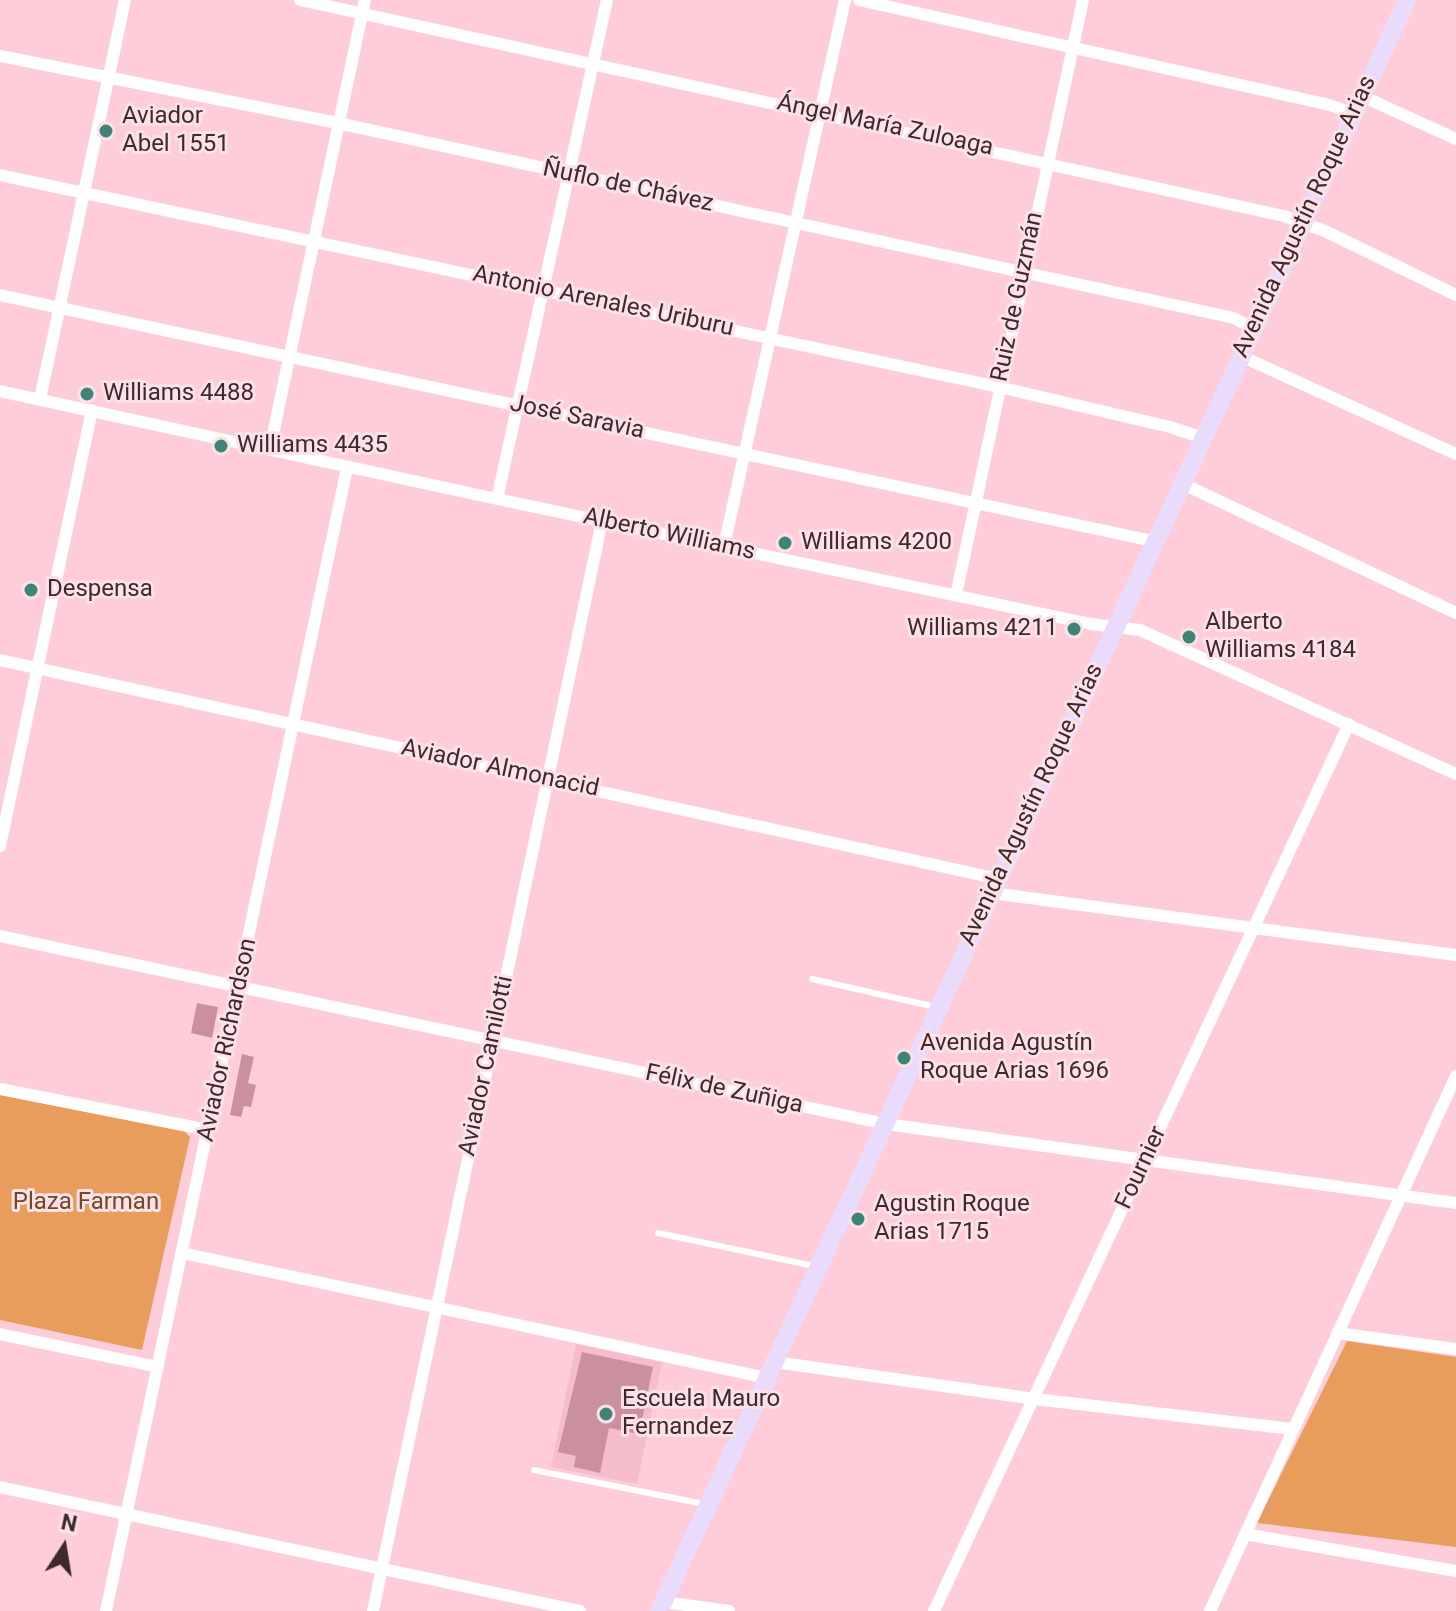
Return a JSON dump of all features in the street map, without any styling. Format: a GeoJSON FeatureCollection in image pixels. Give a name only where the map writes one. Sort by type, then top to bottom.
{"type":"FeatureCollection","features":[{"type":"Feature","properties":{"kind":"main road","name":"Avenida Agustín Roque Arias"},"geometry":{"type":"LineString","coordinates":[[662,1607],[821,1268],[1153,541],[1407,0]]}},
{"type":"Feature","properties":{"kind":"street"},"geometry":{"type":"LineString","coordinates":[[40,399],[125,0]]}},
{"type":"Feature","properties":{"kind":"street","name":"Ángel María Zuloaga"},"geometry":{"type":"LineString","coordinates":[[300,0],[363,6],[594,62],[1284,216],[1456,295]]}},
{"type":"Feature","properties":{"kind":"street"},"geometry":{"type":"LineString","coordinates":[[497,499],[607,0]]}},
{"type":"Feature","properties":{"kind":"street"},"geometry":{"type":"LineString","coordinates":[[724,546],[845,0]]}},
{"type":"Feature","properties":{"kind":"street"},"geometry":{"type":"LineString","coordinates":[[859,0],[1330,105],[1354,114]]}},
{"type":"Feature","properties":{"kind":"street","name":"Ruiz de Guzmán"},"geometry":{"type":"LineString","coordinates":[[956,595],[1083,0]]}},
{"type":"Feature","properties":{"kind":"street"},"geometry":{"type":"LineString","coordinates":[[270,448],[363,6]]}},
{"type":"Feature","properties":{"kind":"street","name":"Ñuflo de Chávez"},"geometry":{"type":"LineString","coordinates":[[0,56],[338,123],[1234,318],[1253,328]]}},
{"type":"Feature","properties":{"kind":"street"},"geometry":{"type":"LineString","coordinates":[[1362,96],[1456,139]]}},
{"type":"Feature","properties":{"kind":"street","name":"Antonio Arenales Uriburu"},"geometry":{"type":"LineString","coordinates":[[0,175],[999,387],[1170,427],[1203,438]]}},
{"type":"Feature","properties":{"kind":"street","name":"José Saravia"},"geometry":{"type":"LineString","coordinates":[[0,295],[1153,541]]}},
{"type":"Feature","properties":{"kind":"street"},"geometry":{"type":"LineString","coordinates":[[1241,356],[1456,454]]}},
{"type":"Feature","properties":{"kind":"street","name":"Alberto Williams"},"geometry":{"type":"LineString","coordinates":[[0,391],[270,448],[347,468],[956,595],[1140,630],[1456,774]]}},
{"type":"Feature","properties":{"kind":"street"},"geometry":{"type":"LineString","coordinates":[[0,846],[92,410]]}},
{"type":"Feature","properties":{"kind":"street","name":"Aviador Richardson"},"geometry":{"type":"LineString","coordinates":[[106,1611],[347,468]]}},
{"type":"Feature","properties":{"kind":"street"},"geometry":{"type":"LineString","coordinates":[[1181,483],[1456,613]]}},
{"type":"Feature","properties":{"kind":"street","name":"Aviador Camilotti"},"geometry":{"type":"LineString","coordinates":[[373,1611],[602,521]]}},
{"type":"Feature","properties":{"kind":"street","name":"Aviador Almonacid"},"geometry":{"type":"LineString","coordinates":[[0,660],[548,779],[996,886],[1252,929],[1456,955]]}},
{"type":"Feature","properties":{"kind":"street","name":"Fournier"},"geometry":{"type":"LineString","coordinates":[[934,1611],[1349,724]]}},
{"type":"Feature","properties":{"kind":"street","name":"Félix de Zuñiga"},"geometry":{"type":"LineString","coordinates":[[0,936],[886,1124],[1456,1203]]}},
{"type":"Feature","properties":{"kind":"street"},"geometry":{"type":"LineString","coordinates":[[1210,1611],[1456,1076]]}},
{"type":"Feature","properties":{"kind":"street"},"geometry":{"type":"LineString","coordinates":[[0,1089],[208,1130]]}},
{"type":"Feature","properties":{"kind":"street"},"geometry":{"type":"LineString","coordinates":[[182,1253],[436,1308],[771,1370],[1292,1429]]}},
{"type":"Feature","properties":{"kind":"street"},"geometry":{"type":"LineString","coordinates":[[1337,1333],[1456,1349]]}},
{"type":"Feature","properties":{"kind":"street"},"geometry":{"type":"LineString","coordinates":[[0,1334],[158,1367]]}},
{"type":"Feature","properties":{"kind":"street"},"geometry":{"type":"LineString","coordinates":[[0,1487],[580,1611]]}},
{"type":"Feature","properties":{"kind":"street"},"geometry":{"type":"LineString","coordinates":[[1245,1534],[1456,1571]]}},
{"type":"Feature","properties":{"kind":"street"},"geometry":{"type":"LineString","coordinates":[[662,1607],[729,1611]]}},
{"type":"Feature","properties":{"kind":"lane"},"geometry":{"type":"LineString","coordinates":[[812,979],[939,1008]]}},
{"type":"Feature","properties":{"kind":"lane"},"geometry":{"type":"LineString","coordinates":[[658,1233],[821,1268]]}},
{"type":"Feature","properties":{"kind":"lane"},"geometry":{"type":"LineString","coordinates":[[534,1470],[711,1505]]}},
{"type":"Feature","properties":{"kind":"shaded area","name":"Escuela Mauro Fernandez"},"geometry":{"type":"Polygon","coordinates":[[[576,1344],[662,1362],[637,1484],[551,1467],[576,1344]]]}},
{"type":"Feature","properties":{"kind":"green space","name":"Plaza Farman"},"geometry":{"type":"Polygon","coordinates":[[[0,1095],[184,1131],[190,1137],[142,1350],[0,1320],[0,1095]]]}},
{"type":"Feature","properties":{"kind":"green space"},"geometry":{"type":"Polygon","coordinates":[[[1347,1341],[1456,1357],[1456,1547],[1257,1523],[1347,1341]]]}},
{"type":"Feature","properties":{"kind":"building"},"geometry":{"type":"Polygon","coordinates":[[[197,1003],[218,1007],[212,1038],[191,1033],[197,1003]]]}},
{"type":"Feature","properties":{"kind":"building"},"geometry":{"type":"Polygon","coordinates":[[[242,1054],[254,1057],[248,1083],[256,1085],[251,1107],[244,1106],[241,1117],[230,1115],[242,1054]]]}},
{"type":"Feature","properties":{"kind":"building","name":"Escuela Mauro Fernandez"},"geometry":{"type":"Polygon","coordinates":[[[582,1352],[653,1367],[639,1434],[609,1428],[600,1473],[574,1467],[576,1456],[558,1452],[582,1352]]]}},
{"type":"Feature","properties":{"kind":"place","name":"Aviador Abel 1551"},"geometry":{"type":"Point","coordinates":[106,131]}},
{"type":"Feature","properties":{"kind":"place","name":"Williams 4488"},"geometry":{"type":"Point","coordinates":[87,394]}},
{"type":"Feature","properties":{"kind":"place","name":"Williams 4435"},"geometry":{"type":"Point","coordinates":[221,446]}},
{"type":"Feature","properties":{"kind":"place","name":"Williams 4200"},"geometry":{"type":"Point","coordinates":[785,543]}},
{"type":"Feature","properties":{"kind":"place","name":"Despensa"},"geometry":{"type":"Point","coordinates":[31,590]}},
{"type":"Feature","properties":{"kind":"place","name":"Williams 4211"},"geometry":{"type":"Point","coordinates":[1074,629]}},
{"type":"Feature","properties":{"kind":"place","name":"Alberto Williams 4184"},"geometry":{"type":"Point","coordinates":[1189,637]}},
{"type":"Feature","properties":{"kind":"place","name":"Avenida Agustín Roque Arias 1696"},"geometry":{"type":"Point","coordinates":[904,1058]}},
{"type":"Feature","properties":{"kind":"place","name":"Agustin Roque Arias 1715"},"geometry":{"type":"Point","coordinates":[858,1219]}},
{"type":"Feature","properties":{"kind":"place","name":"Escuela Mauro Fernandez"},"geometry":{"type":"Point","coordinates":[606,1414]}}]}
